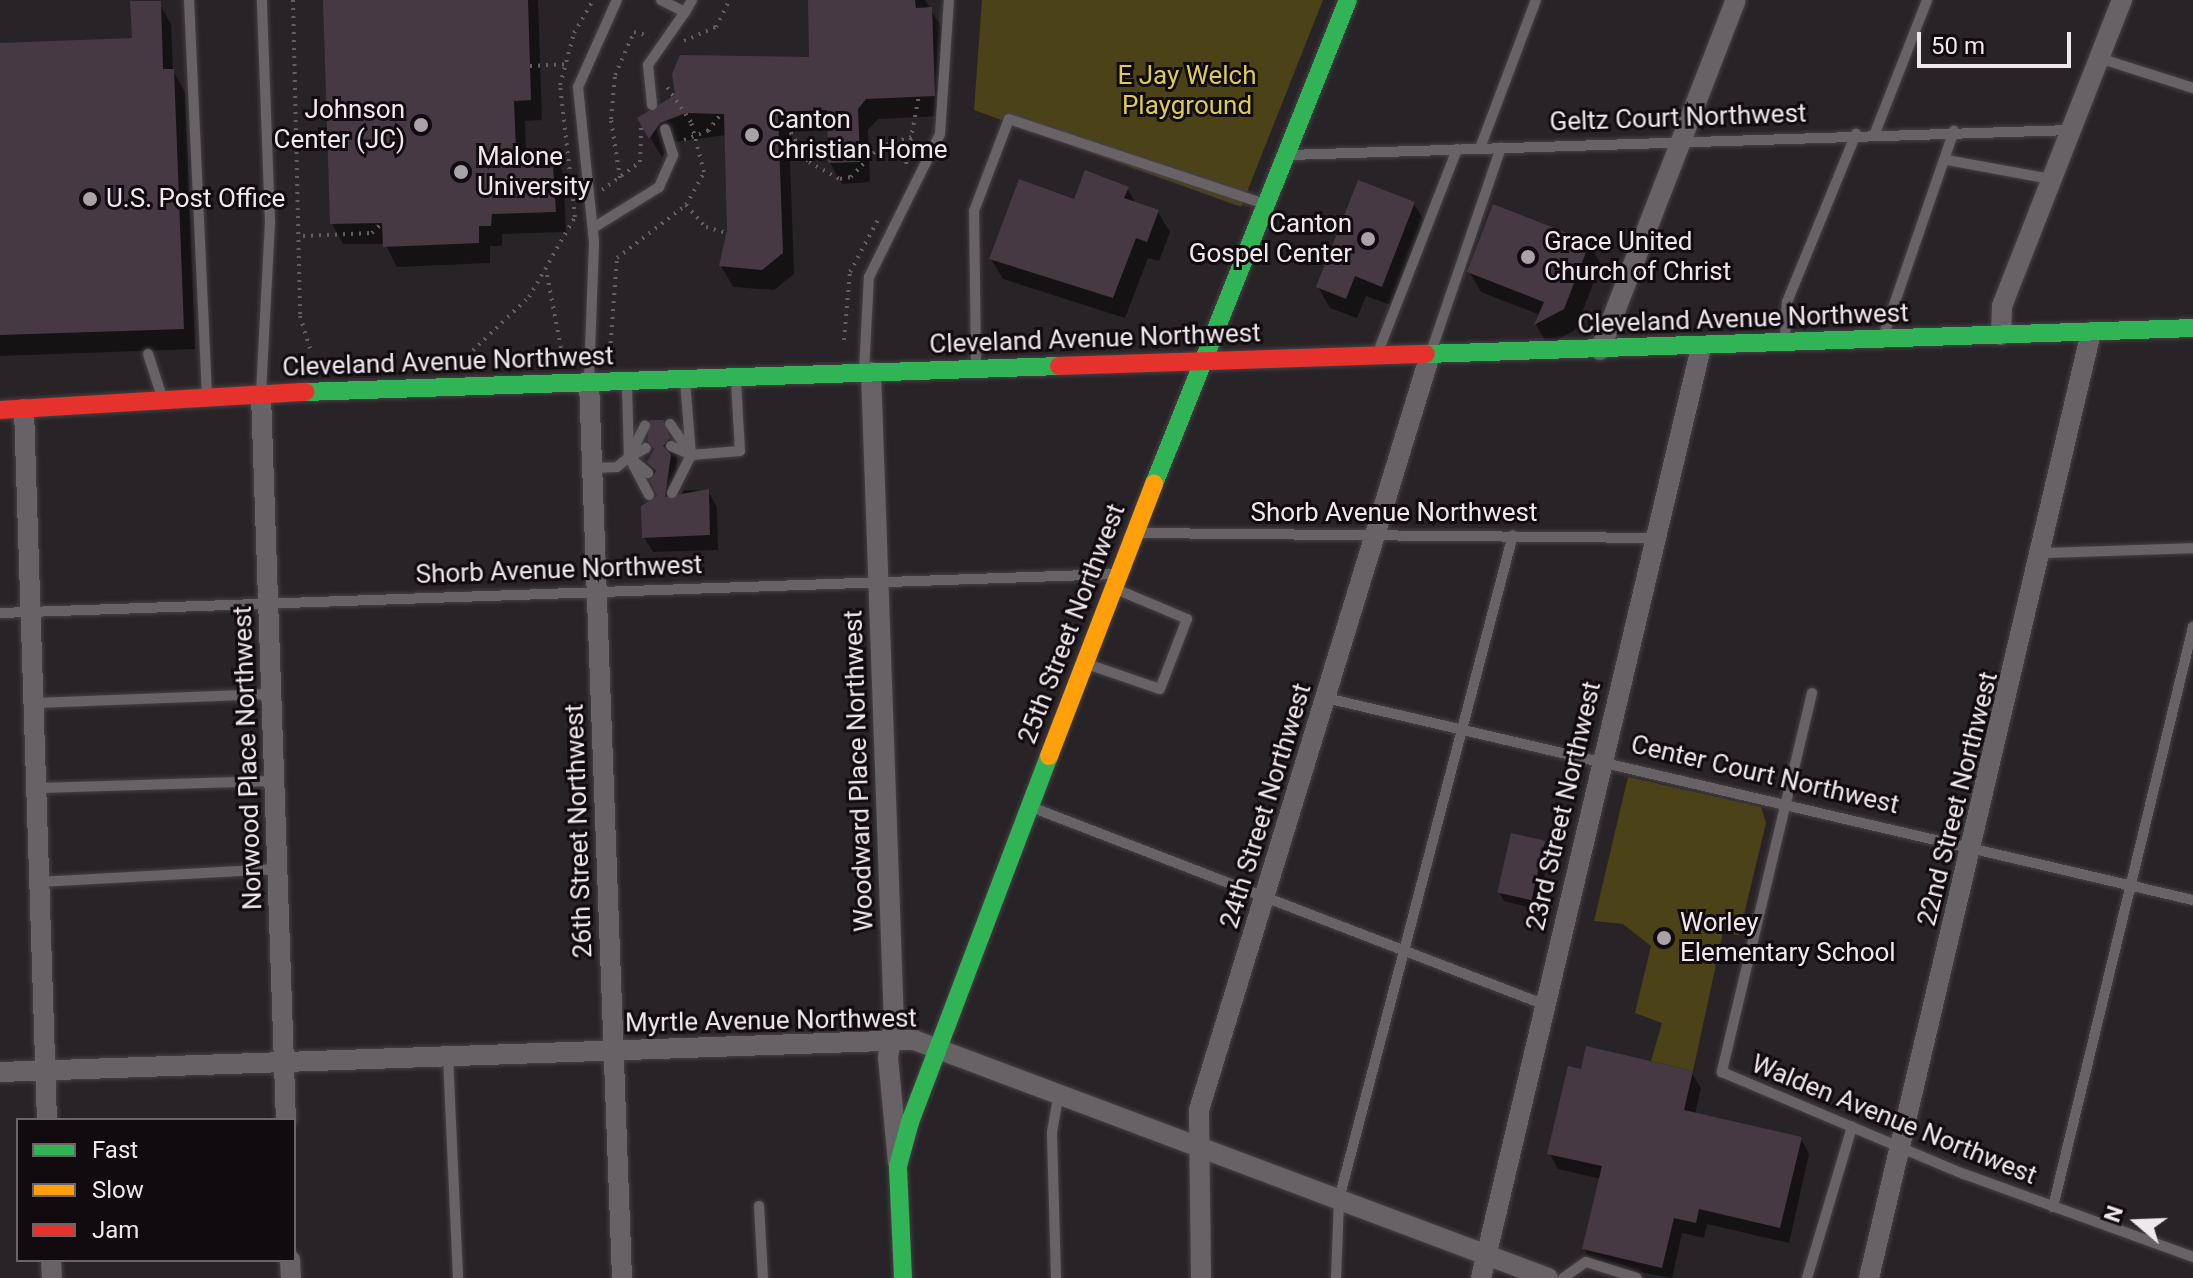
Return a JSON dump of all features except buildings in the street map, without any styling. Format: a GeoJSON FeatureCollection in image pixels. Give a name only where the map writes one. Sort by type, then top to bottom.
{"type":"FeatureCollection","features":[{"type":"Feature","properties":{"kind":"main road","name":"25th Street Northwest"},"geometry":{"type":"LineString","coordinates":[[903,1278],[898,1166],[939,1047],[1087,664],[1134,533],[1348,0]]}},
{"type":"Feature","properties":{"kind":"main road","name":"Cleveland Avenue Northwest"},"geometry":{"type":"LineString","coordinates":[[0,410],[162,399],[589,382],[1203,360],[1701,347],[2193,328]]}},
{"type":"Feature","properties":{"kind":"street"},"geometry":{"type":"LineString","coordinates":[[1600,350],[1736,0]]}},
{"type":"Feature","properties":{"kind":"street"},"geometry":{"type":"LineString","coordinates":[[2001,335],[2002,306],[2122,0]]}},
{"type":"Feature","properties":{"kind":"street","name":"22nd Street Northwest"},"geometry":{"type":"LineString","coordinates":[[1869,1278],[2044,553],[2091,332]]}},
{"type":"Feature","properties":{"kind":"street","name":"23rd Street Northwest"},"geometry":{"type":"LineString","coordinates":[[1481,1278],[1483,1255],[1701,347]]}},
{"type":"Feature","properties":{"kind":"street","name":"24th Street Northwest"},"geometry":{"type":"LineString","coordinates":[[1201,1278],[1195,1143],[1430,355]]}},
{"type":"Feature","properties":{"kind":"street","name":"Woodward Place Northwest"},"geometry":{"type":"LineString","coordinates":[[868,372],[898,1166]]}},
{"type":"Feature","properties":{"kind":"street","name":"26th Street Northwest"},"geometry":{"type":"LineString","coordinates":[[589,382],[622,1278]]}},
{"type":"Feature","properties":{"kind":"street","name":"Norwood Place Northwest"},"geometry":{"type":"LineString","coordinates":[[261,395],[286,1118]]}},
{"type":"Feature","properties":{"kind":"street"},"geometry":{"type":"LineString","coordinates":[[24,409],[47,1118]]}},
{"type":"Feature","properties":{"kind":"street","name":"Myrtle Avenue Northwest"},"geometry":{"type":"LineString","coordinates":[[0,1072],[891,1041],[939,1047],[1548,1278]]}},
{"type":"Feature","properties":{"kind":"lane"},"geometry":{"type":"LineString","coordinates":[[189,0],[207,397]]}},
{"type":"Feature","properties":{"kind":"lane"},"geometry":{"type":"LineString","coordinates":[[261,395],[258,348],[270,268],[262,0]]}},
{"type":"Feature","properties":{"kind":"lane"},"geometry":{"type":"LineString","coordinates":[[589,382],[593,228],[578,87],[617,0]]}},
{"type":"Feature","properties":{"kind":"lane"},"geometry":{"type":"LineString","coordinates":[[661,0],[685,12]]}},
{"type":"Feature","properties":{"kind":"lane"},"geometry":{"type":"LineString","coordinates":[[652,105],[648,65],[660,42],[692,0]]}},
{"type":"Feature","properties":{"kind":"lane"},"geometry":{"type":"LineString","coordinates":[[868,372],[869,277],[940,134],[949,0]]}},
{"type":"Feature","properties":{"kind":"lane"},"geometry":{"type":"LineString","coordinates":[[1480,148],[1536,0]]}},
{"type":"Feature","properties":{"kind":"lane"},"geometry":{"type":"LineString","coordinates":[[1875,133],[1927,0]]}},
{"type":"Feature","properties":{"kind":"lane"},"geometry":{"type":"LineString","coordinates":[[2099,58],[2193,88]]}},
{"type":"Feature","properties":{"kind":"lane"},"geometry":{"type":"LineString","coordinates":[[976,368],[974,211],[1009,119],[1268,205]]}},
{"type":"Feature","properties":{"kind":"lane"},"geometry":{"type":"LineString","coordinates":[[593,228],[659,187],[671,164],[665,129]]}},
{"type":"Feature","properties":{"kind":"lane","name":"Geltz Court Northwest"},"geometry":{"type":"LineString","coordinates":[[1288,155],[1682,139],[2071,130]]}},
{"type":"Feature","properties":{"kind":"lane"},"geometry":{"type":"LineString","coordinates":[[1883,340],[1947,160],[1954,131]]}},
{"type":"Feature","properties":{"kind":"lane"},"geometry":{"type":"LineString","coordinates":[[1785,344],[1787,302],[1856,134]]}},
{"type":"Feature","properties":{"kind":"lane"},"geometry":{"type":"LineString","coordinates":[[1430,355],[1501,147]]}},
{"type":"Feature","properties":{"kind":"lane"},"geometry":{"type":"LineString","coordinates":[[1376,357],[1457,149]]}},
{"type":"Feature","properties":{"kind":"lane"},"geometry":{"type":"LineString","coordinates":[[1947,160],[2051,179]]}},
{"type":"Feature","properties":{"kind":"lane"},"geometry":{"type":"LineString","coordinates":[[148,354],[162,399]]}},
{"type":"Feature","properties":{"kind":"lane"},"geometry":{"type":"LineString","coordinates":[[671,446],[691,455],[740,451],[736,377]]}},
{"type":"Feature","properties":{"kind":"lane"},"geometry":{"type":"LineString","coordinates":[[672,493],[691,455],[685,379]]}},
{"type":"Feature","properties":{"kind":"lane"},"geometry":{"type":"LineString","coordinates":[[626,381],[629,457],[649,495]]}},
{"type":"Feature","properties":{"kind":"lane"},"geometry":{"type":"LineString","coordinates":[[670,424],[691,455]]}},
{"type":"Feature","properties":{"kind":"lane"},"geometry":{"type":"LineString","coordinates":[[629,457],[645,426]]}},
{"type":"Feature","properties":{"kind":"lane"},"geometry":{"type":"LineString","coordinates":[[592,468],[617,467],[646,448]]}},
{"type":"Feature","properties":{"kind":"lane"},"geometry":{"type":"LineString","coordinates":[[672,472],[691,455]]}},
{"type":"Feature","properties":{"kind":"lane"},"geometry":{"type":"LineString","coordinates":[[629,457],[648,473]]}},
{"type":"Feature","properties":{"kind":"lane","name":"Shorb Avenue Northwest"},"geometry":{"type":"LineString","coordinates":[[1134,533],[1654,538]]}},
{"type":"Feature","properties":{"kind":"lane"},"geometry":{"type":"LineString","coordinates":[[1336,1278],[1339,1199],[1513,535]]}},
{"type":"Feature","properties":{"kind":"lane"},"geometry":{"type":"LineString","coordinates":[[2044,553],[2193,548]]}},
{"type":"Feature","properties":{"kind":"lane"},"geometry":{"type":"LineString","coordinates":[[1087,664],[1157,691],[1187,619],[1116,581]]}},
{"type":"Feature","properties":{"kind":"lane","name":"Shorb Avenue Northwest"},"geometry":{"type":"LineString","coordinates":[[0,613],[878,582],[1116,581]]}},
{"type":"Feature","properties":{"kind":"lane"},"geometry":{"type":"LineString","coordinates":[[2053,1207],[2193,627]]}},
{"type":"Feature","properties":{"kind":"lane","name":"Walden Avenue Northwest"},"geometry":{"type":"LineString","coordinates":[[1812,693],[1722,1072],[2053,1207],[2193,1257]]}},
{"type":"Feature","properties":{"kind":"lane"},"geometry":{"type":"LineString","coordinates":[[34,703],[272,694]]}},
{"type":"Feature","properties":{"kind":"lane","name":"Center Court Northwest"},"geometry":{"type":"LineString","coordinates":[[1326,698],[1602,759],[2193,900]]}},
{"type":"Feature","properties":{"kind":"lane"},"geometry":{"type":"LineString","coordinates":[[36,788],[275,781]]}},
{"type":"Feature","properties":{"kind":"lane"},"geometry":{"type":"LineString","coordinates":[[1031,807],[1543,1004]]}},
{"type":"Feature","properties":{"kind":"lane"},"geometry":{"type":"LineString","coordinates":[[39,882],[277,869]]}},
{"type":"Feature","properties":{"kind":"lane"},"geometry":{"type":"LineString","coordinates":[[448,1057],[458,1278]]}},
{"type":"Feature","properties":{"kind":"lane"},"geometry":{"type":"LineString","coordinates":[[1056,1278],[1052,1132],[1060,1092]]}},
{"type":"Feature","properties":{"kind":"lane"},"geometry":{"type":"LineString","coordinates":[[1807,1278],[1852,1127]]}},
{"type":"Feature","properties":{"kind":"lane"},"geometry":{"type":"LineString","coordinates":[[759,1206],[763,1278]]}},
{"type":"Feature","properties":{"kind":"lane"},"geometry":{"type":"LineString","coordinates":[[1563,1278],[1586,1262],[1637,1278]]}},
{"type":"Feature","properties":{"kind":"path"},"geometry":{"type":"LineString","coordinates":[[293,0],[303,236],[300,316],[310,349]]}},
{"type":"Feature","properties":{"kind":"path"},"geometry":{"type":"LineString","coordinates":[[575,217],[559,106],[564,64],[593,0]]}},
{"type":"Feature","properties":{"kind":"path"},"geometry":{"type":"LineString","coordinates":[[620,178],[611,119],[623,49],[638,31],[660,42]]}},
{"type":"Feature","properties":{"kind":"path"},"geometry":{"type":"LineString","coordinates":[[530,66],[564,64]]}},
{"type":"Feature","properties":{"kind":"path"},"geometry":{"type":"LineString","coordinates":[[778,112],[809,162],[840,179],[851,177],[879,147],[914,136]]}},
{"type":"Feature","properties":{"kind":"path"},"geometry":{"type":"LineString","coordinates":[[670,145],[708,131],[721,114]]}},
{"type":"Feature","properties":{"kind":"path"},"geometry":{"type":"LineString","coordinates":[[467,356],[546,272],[575,217],[640,162],[641,128]]}},
{"type":"Feature","properties":{"kind":"path"},"geometry":{"type":"LineString","coordinates":[[686,205],[706,227],[727,233]]}},
{"type":"Feature","properties":{"kind":"path"},"geometry":{"type":"LineString","coordinates":[[303,236],[372,233],[382,223]]}},
{"type":"Feature","properties":{"kind":"path"},"geometry":{"type":"LineString","coordinates":[[546,272],[562,353]]}},
{"type":"Feature","properties":{"kind":"green space","name":"E Jay Welch Playground"},"geometry":{"type":"Polygon","coordinates":[[[982,0],[1323,0],[1241,207],[974,110],[982,0]]]}},
{"type":"Feature","properties":{"kind":"green space"},"geometry":{"type":"Polygon","coordinates":[[[1628,777],[1761,807],[1766,823],[1739,935],[1723,932],[1693,1071],[1651,1061],[1662,1023],[1635,1013],[1651,946],[1623,924],[1594,921],[1628,777]]]}},
{"type":"Feature","properties":{"kind":"traffic: fast"},"geometry":{"type":"LineString","coordinates":[[1154,484],[1348,0]]}},
{"type":"Feature","properties":{"kind":"traffic: fast"},"geometry":{"type":"LineString","coordinates":[[1426,354],[2193,328]]}},
{"type":"Feature","properties":{"kind":"traffic: fast"},"geometry":{"type":"LineString","coordinates":[[305,392],[1059,366]]}},
{"type":"Feature","properties":{"kind":"traffic: fast"},"geometry":{"type":"LineString","coordinates":[[903,1278],[898,1166],[910,1122],[1049,756]]}},
{"type":"Feature","properties":{"kind":"traffic: slow"},"geometry":{"type":"LineString","coordinates":[[1049,756],[1154,484]]}},
{"type":"Feature","properties":{"kind":"traffic: jam"},"geometry":{"type":"LineString","coordinates":[[1059,366],[1426,354]]}},
{"type":"Feature","properties":{"kind":"traffic: jam"},"geometry":{"type":"LineString","coordinates":[[0,410],[305,392]]}},
{"type":"Feature","properties":{"kind":"place","name":"Johnson Center (JC)"},"geometry":{"type":"Point","coordinates":[421,125]}},
{"type":"Feature","properties":{"kind":"place","name":"Canton Christian Home"},"geometry":{"type":"Point","coordinates":[752,135]}},
{"type":"Feature","properties":{"kind":"place","name":"Malone University"},"geometry":{"type":"Point","coordinates":[461,172]}},
{"type":"Feature","properties":{"kind":"place","name":"U.S. Post Office"},"geometry":{"type":"Point","coordinates":[90,199]}},
{"type":"Feature","properties":{"kind":"place","name":"Canton Gospel Center"},"geometry":{"type":"Point","coordinates":[1368,239]}},
{"type":"Feature","properties":{"kind":"place","name":"Grace United Church of Christ"},"geometry":{"type":"Point","coordinates":[1528,257]}},
{"type":"Feature","properties":{"kind":"place","name":"Worley Elementary School"},"geometry":{"type":"Point","coordinates":[1664,938]}}]}
